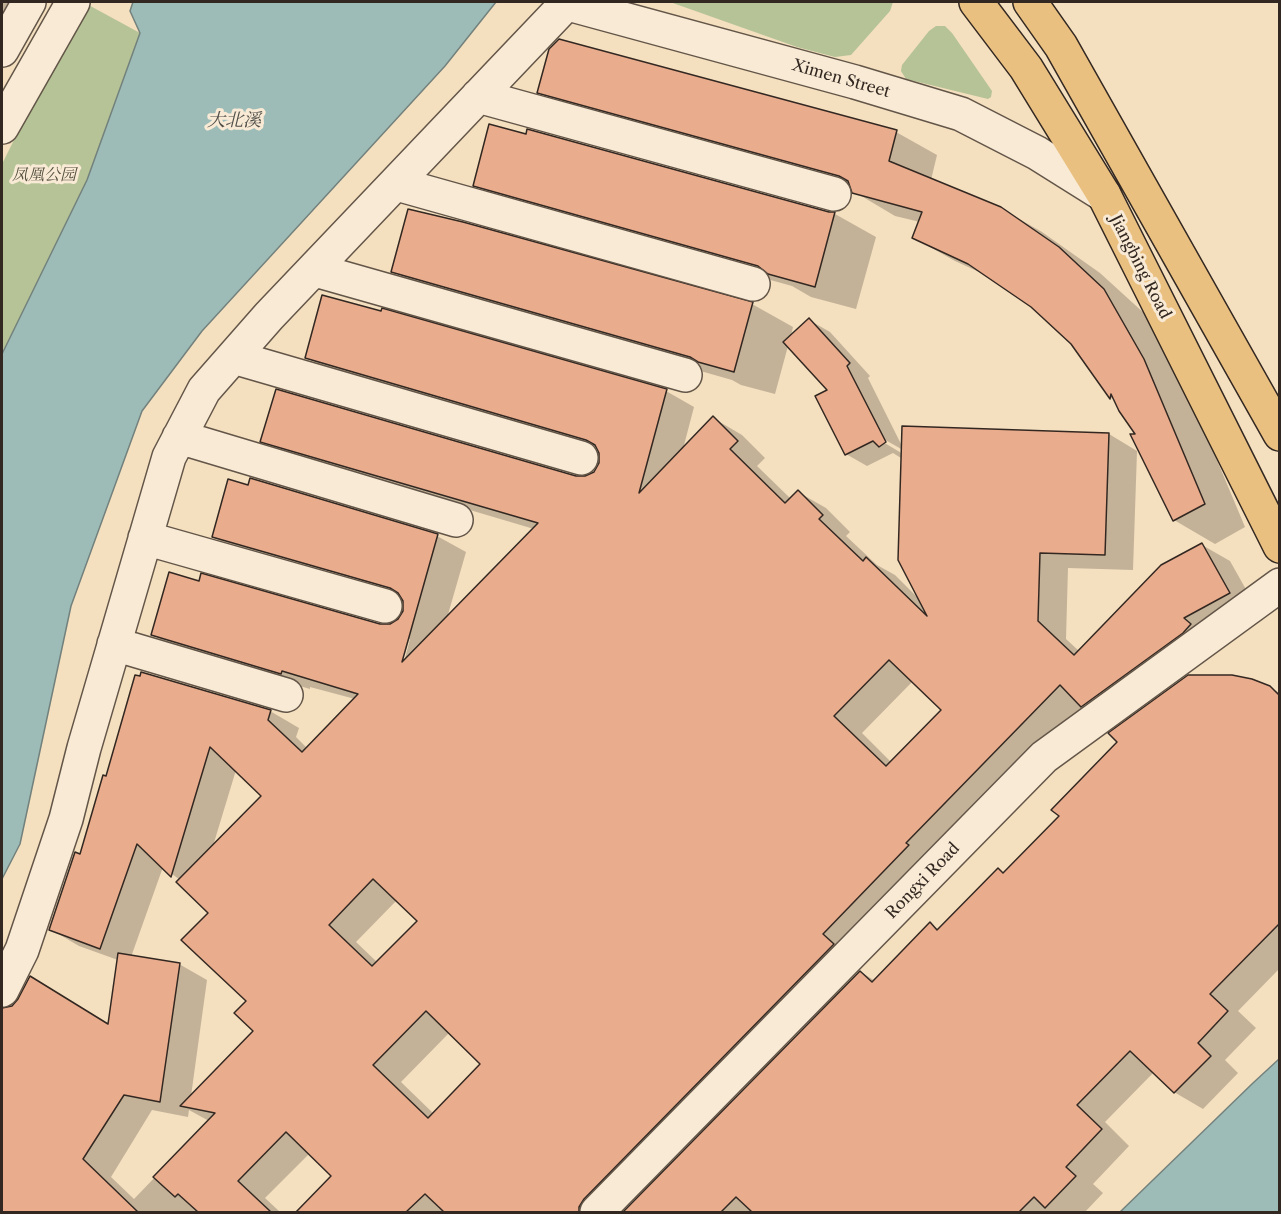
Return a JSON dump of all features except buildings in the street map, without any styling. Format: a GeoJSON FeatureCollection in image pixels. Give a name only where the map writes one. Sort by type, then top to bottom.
{"type":"FeatureCollection","features":[{"type":"Feature","properties":{"kind":"main road","name":"Jiangbing Road"},"geometry":{"type":"LineString","coordinates":[[976,2],[1026,68],[1104,195],[1280,546]]}},
{"type":"Feature","properties":{"kind":"main road"},"geometry":{"type":"LineString","coordinates":[[1030,2],[1061,46],[1280,434]]}},
{"type":"Feature","properties":{"kind":"street"},"geometry":{"type":"LineString","coordinates":[[2,50],[29,2]]}},
{"type":"Feature","properties":{"kind":"street"},"geometry":{"type":"LineString","coordinates":[[2,127],[73,2]]}},
{"type":"Feature","properties":{"kind":"street"},"geometry":{"type":"LineString","coordinates":[[2,990],[22,950],[66,819],[84,748],[169,457],[204,390],[564,3]]}},
{"type":"Feature","properties":{"kind":"street","name":"Ximen Street"},"geometry":{"type":"LineString","coordinates":[[564,3],[855,82],[961,114],[1037,153],[1104,195]]}},
{"type":"Feature","properties":{"kind":"street"},"geometry":{"type":"LineString","coordinates":[[478,96],[834,194]]}},
{"type":"Feature","properties":{"kind":"street"},"geometry":{"type":"LineString","coordinates":[[397,184],[753,284]]}},
{"type":"Feature","properties":{"kind":"street"},"geometry":{"type":"LineString","coordinates":[[315,270],[685,375]]}},
{"type":"Feature","properties":{"kind":"street"},"geometry":{"type":"LineString","coordinates":[[233,357],[581,458]]}},
{"type":"Feature","properties":{"kind":"street"},"geometry":{"type":"LineString","coordinates":[[179,437],[456,520]]}},
{"type":"Feature","properties":{"kind":"street"},"geometry":{"type":"LineString","coordinates":[[145,538],[385,606]]}},
{"type":"Feature","properties":{"kind":"street","name":"Rongxi Road"},"geometry":{"type":"LineString","coordinates":[[597,1212],[1044,757],[1280,585]]}},
{"type":"Feature","properties":{"kind":"street"},"geometry":{"type":"LineString","coordinates":[[114,644],[286,695]]}},
{"type":"Feature","properties":{"kind":"green space","name":"凤凰公园"},"geometry":{"type":"Polygon","coordinates":[[[83,2],[140,33],[87,180],[2,354],[2,164],[83,2]]]}},
{"type":"Feature","properties":{"kind":"green space"},"geometry":{"type":"Polygon","coordinates":[[[670,2],[893,2],[890,11],[851,55],[835,57],[797,47],[670,2]]]}},
{"type":"Feature","properties":{"kind":"green space"},"geometry":{"type":"Polygon","coordinates":[[[936,26],[945,26],[952,33],[992,91],[991,97],[988,99],[906,79],[901,71],[902,65],[929,31],[936,26]]]}},
{"type":"Feature","properties":{"kind":"water","name":"大北溪"},"geometry":{"type":"Polygon","coordinates":[[[133,2],[496,2],[445,66],[202,331],[142,411],[71,606],[20,844],[2,879],[2,354],[87,180],[140,33],[130,11],[133,2]]]}},
{"type":"Feature","properties":{"kind":"water"},"geometry":{"type":"Polygon","coordinates":[[[1279,1059],[1279,1212],[1120,1212],[1253,1083],[1279,1059]]]}}]}
